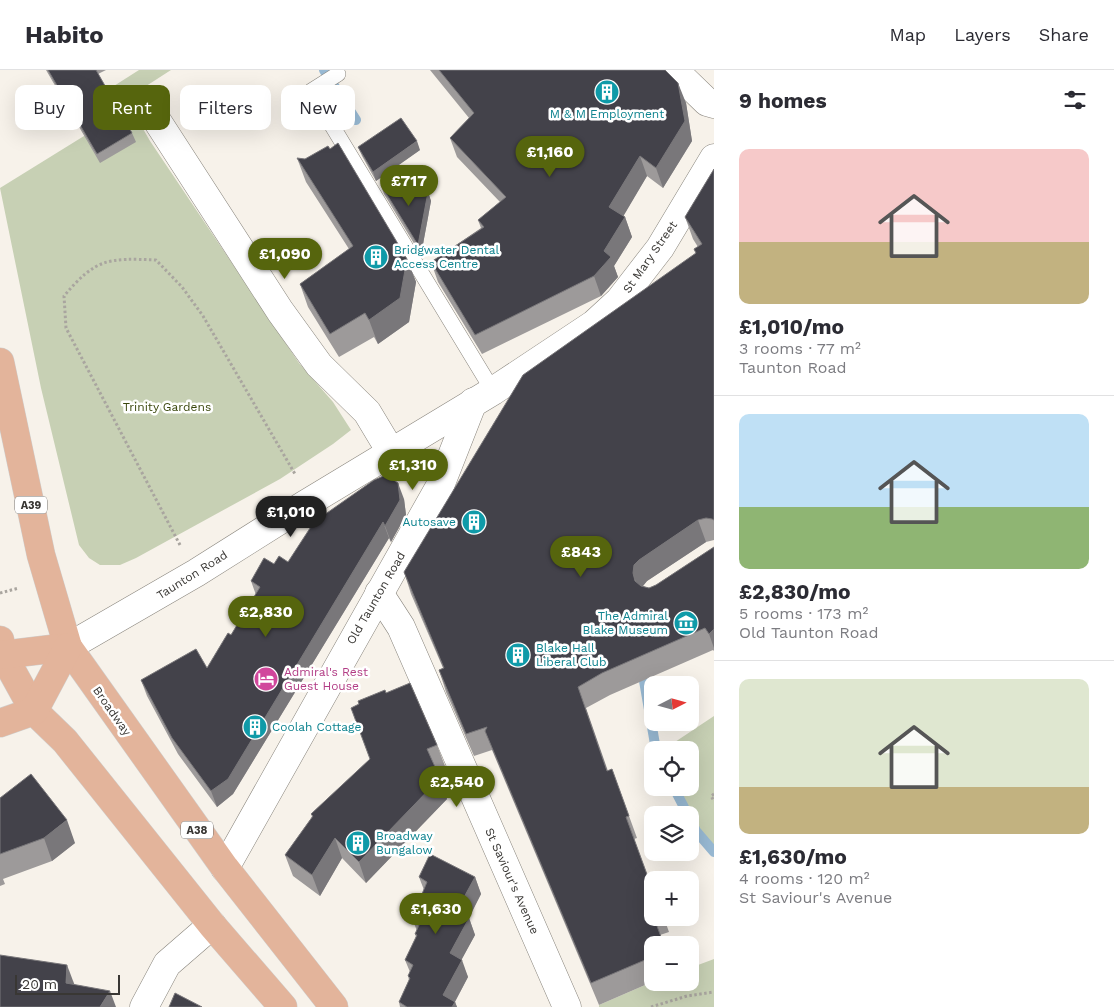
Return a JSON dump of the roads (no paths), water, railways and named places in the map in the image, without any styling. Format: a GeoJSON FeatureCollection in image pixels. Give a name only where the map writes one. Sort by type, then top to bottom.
{"type":"FeatureCollection","features":[{"type":"Feature","properties":{"kind":"main road","name":"Broadway"},"geometry":{"type":"LineString","coordinates":[[0,362],[41,555],[68,647],[225,868],[334,1007]]}},
{"type":"Feature","properties":{"kind":"main road","name":"Taunton Road"},"geometry":{"type":"LineString","coordinates":[[1,650],[68,647]]}},
{"type":"Feature","properties":{"kind":"main road"},"geometry":{"type":"LineString","coordinates":[[0,723],[34,711],[68,647]]}},
{"type":"Feature","properties":{"kind":"main road"},"geometry":{"type":"LineString","coordinates":[[1,650],[34,711],[65,741],[212,925],[283,1007]]}},
{"type":"Feature","properties":{"kind":"street"},"geometry":{"type":"LineString","coordinates":[[674,70],[707,102],[714,104]]}},
{"type":"Feature","properties":{"kind":"street"},"geometry":{"type":"LineString","coordinates":[[163,130],[280,311],[319,365],[367,412],[391,452]]}},
{"type":"Feature","properties":{"kind":"street","name":"St Mary Street"},"geometry":{"type":"LineString","coordinates":[[483,396],[594,324],[619,301],[660,248],[714,158]]}},
{"type":"Feature","properties":{"kind":"street","name":"Taunton Road"},"geometry":{"type":"LineString","coordinates":[[68,647],[196,573],[483,396]]}},
{"type":"Feature","properties":{"kind":"street","name":"Old Taunton Road"},"geometry":{"type":"LineString","coordinates":[[225,868],[440,486],[483,396]]}},
{"type":"Feature","properties":{"kind":"street","name":"St Saviour's Avenue"},"geometry":{"type":"LineString","coordinates":[[379,593],[401,627],[567,1007]]}},
{"type":"Feature","properties":{"kind":"street"},"geometry":{"type":"LineString","coordinates":[[144,1007],[167,964],[212,925]]}},
{"type":"Feature","properties":{"kind":"lane"},"geometry":{"type":"LineString","coordinates":[[338,74],[311,91],[483,396]]}},
{"type":"Feature","properties":{"kind":"waterway"},"geometry":{"type":"LineString","coordinates":[[324,70],[356,120]]}},
{"type":"Feature","properties":{"kind":"waterway"},"geometry":{"type":"LineString","coordinates":[[653,731],[654,741]]}},
{"type":"Feature","properties":{"kind":"waterway"},"geometry":{"type":"LineString","coordinates":[[678,796],[683,806]]}},
{"type":"Feature","properties":{"kind":"waterway"},"geometry":{"type":"LineString","coordinates":[[699,834],[714,852]]}},
{"type":"Feature","properties":{"kind":"place","name":"M & M Employment"},"geometry":{"type":"Point","coordinates":[607,92]}},
{"type":"Feature","properties":{"kind":"place","name":"Bridgwater Dental Access Centre"},"geometry":{"type":"Point","coordinates":[376,257]}},
{"type":"Feature","properties":{"kind":"place","name":"Autosave"},"geometry":{"type":"Point","coordinates":[474,522]}},
{"type":"Feature","properties":{"kind":"place","name":"The Admiral Blake Museum"},"geometry":{"type":"Point","coordinates":[686,623]}},
{"type":"Feature","properties":{"kind":"place","name":"Blake Hall Liberal Club"},"geometry":{"type":"Point","coordinates":[518,655]}},
{"type":"Feature","properties":{"kind":"place","name":"Admiral's Rest Guest House"},"geometry":{"type":"Point","coordinates":[266,679]}},
{"type":"Feature","properties":{"kind":"place","name":"Coolah Cottage"},"geometry":{"type":"Point","coordinates":[255,727]}},
{"type":"Feature","properties":{"kind":"place","name":"Broadway Bungalow"},"geometry":{"type":"Point","coordinates":[358,843]}},
{"type":"Feature","properties":{"kind":"park label","name":"Trinity Gardens"},"geometry":{"type":"Point","coordinates":[167,407]}}]}
